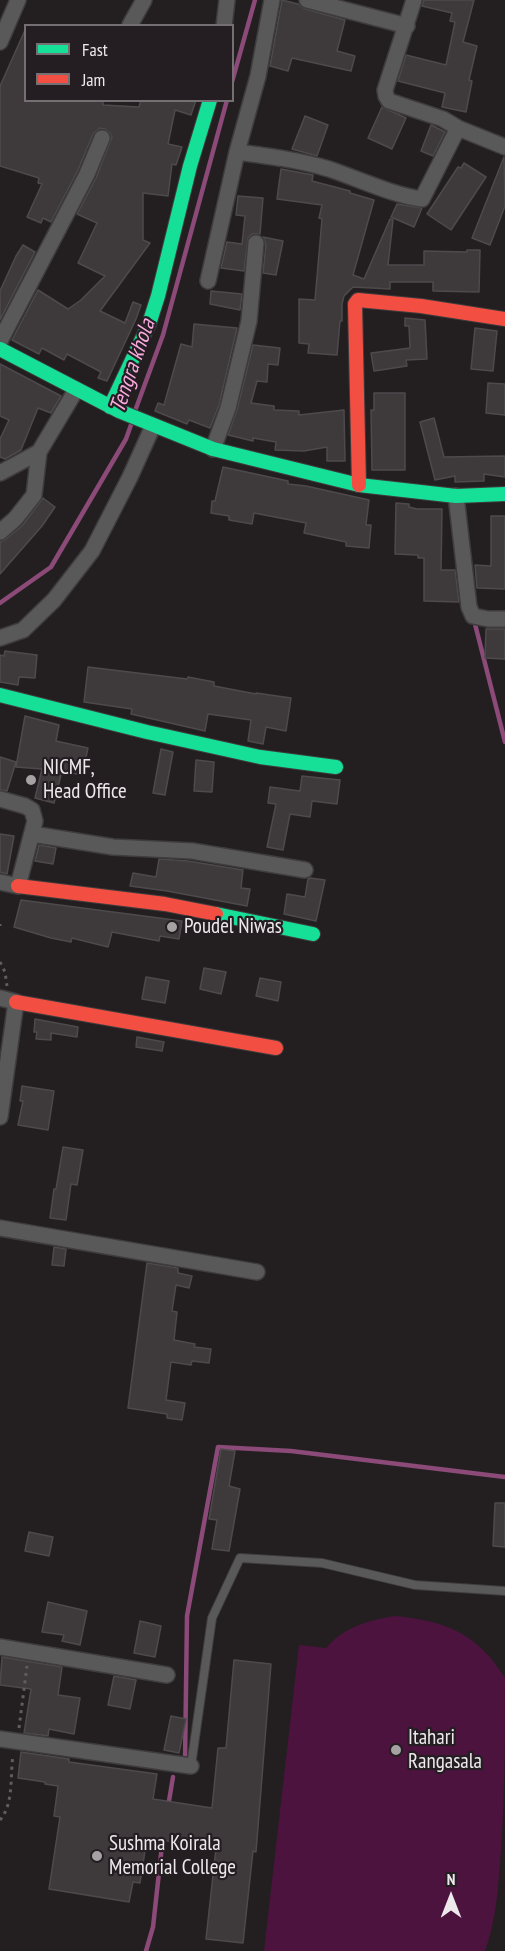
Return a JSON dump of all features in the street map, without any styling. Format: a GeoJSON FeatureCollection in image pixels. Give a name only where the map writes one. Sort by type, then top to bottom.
{"type":"FeatureCollection","features":[{"type":"Feature","properties":{"kind":"street"},"geometry":{"type":"LineString","coordinates":[[0,42],[18,0]]}},
{"type":"Feature","properties":{"kind":"street"},"geometry":{"type":"LineString","coordinates":[[131,24],[144,0]]}},
{"type":"Feature","properties":{"kind":"street"},"geometry":{"type":"LineString","coordinates":[[224,24],[227,0]]}},
{"type":"Feature","properties":{"kind":"street"},"geometry":{"type":"LineString","coordinates":[[208,281],[237,152],[258,76],[272,0]]}},
{"type":"Feature","properties":{"kind":"street"},"geometry":{"type":"LineString","coordinates":[[307,0],[407,26]]}},
{"type":"Feature","properties":{"kind":"street"},"geometry":{"type":"LineString","coordinates":[[414,0],[385,90],[389,102],[442,119],[505,147]]}},
{"type":"Feature","properties":{"kind":"street"},"geometry":{"type":"LineString","coordinates":[[114,409],[158,296],[190,166],[209,102]]}},
{"type":"Feature","properties":{"kind":"street"},"geometry":{"type":"LineString","coordinates":[[237,152],[307,164],[422,199],[458,128]]}},
{"type":"Feature","properties":{"kind":"street"},"geometry":{"type":"LineString","coordinates":[[0,341],[87,174],[102,138]]}},
{"type":"Feature","properties":{"kind":"street"},"geometry":{"type":"LineString","coordinates":[[213,449],[228,408],[249,321],[256,243]]}},
{"type":"Feature","properties":{"kind":"street"},"geometry":{"type":"LineString","coordinates":[[359,485],[355,304],[358,300],[421,306],[505,319]]}},
{"type":"Feature","properties":{"kind":"street"},"geometry":{"type":"LineString","coordinates":[[0,349],[114,409],[213,449],[359,485],[456,496],[505,494]]}},
{"type":"Feature","properties":{"kind":"street"},"geometry":{"type":"LineString","coordinates":[[0,532],[15,519],[34,495],[39,452],[75,390]]}},
{"type":"Feature","properties":{"kind":"street"},"geometry":{"type":"LineString","coordinates":[[0,638],[23,630],[54,600],[92,551],[130,477],[150,425]]}},
{"type":"Feature","properties":{"kind":"street"},"geometry":{"type":"LineString","coordinates":[[0,473],[39,452]]}},
{"type":"Feature","properties":{"kind":"street"},"geometry":{"type":"LineString","coordinates":[[456,496],[469,607],[473,616],[505,619]]}},
{"type":"Feature","properties":{"kind":"street"},"geometry":{"type":"LineString","coordinates":[[0,695],[260,757],[336,767]]}},
{"type":"Feature","properties":{"kind":"street"},"geometry":{"type":"LineString","coordinates":[[0,800],[32,810],[35,821],[18,886]]}},
{"type":"Feature","properties":{"kind":"street"},"geometry":{"type":"LineString","coordinates":[[32,834],[102,846],[192,851],[305,870]]}},
{"type":"Feature","properties":{"kind":"street"},"geometry":{"type":"LineString","coordinates":[[0,882],[165,904],[313,934]]}},
{"type":"Feature","properties":{"kind":"street"},"geometry":{"type":"LineString","coordinates":[[0,998],[276,1048]]}},
{"type":"Feature","properties":{"kind":"street"},"geometry":{"type":"LineString","coordinates":[[0,1117],[16,1002]]}},
{"type":"Feature","properties":{"kind":"street"},"geometry":{"type":"LineString","coordinates":[[0,1228],[257,1272]]}},
{"type":"Feature","properties":{"kind":"street"},"geometry":{"type":"LineString","coordinates":[[0,1647],[167,1675]]}},
{"type":"Feature","properties":{"kind":"street"},"geometry":{"type":"LineString","coordinates":[[0,1740],[191,1766]]}},
{"type":"Feature","properties":{"kind":"lane"},"geometry":{"type":"LineString","coordinates":[[191,1766],[212,1618],[240,1558],[322,1563],[415,1585],[505,1591]]}},
{"type":"Feature","properties":{"kind":"path"},"geometry":{"type":"LineString","coordinates":[[0,1820],[5,1814],[10,1794],[28,1651]]}},
{"type":"Feature","properties":{"kind":"shaded area","name":"Itahari Rangasala"},"geometry":{"type":"Polygon","coordinates":[[[395,1616],[430,1621],[459,1632],[483,1650],[505,1678],[501,1850],[495,1913],[485,1951],[264,1951],[299,1645],[326,1648],[349,1630],[395,1616]]]}},
{"type":"Feature","properties":{"kind":"building"},"geometry":{"type":"Polygon","coordinates":[[[282,0],[345,20],[337,51],[355,56],[351,71],[292,58],[288,71],[270,66],[282,0]]]}},
{"type":"Feature","properties":{"kind":"building"},"geometry":{"type":"Polygon","coordinates":[[[424,0],[474,0],[463,42],[477,46],[469,80],[472,81],[466,112],[442,107],[445,93],[398,81],[406,55],[446,65],[455,22],[450,21],[452,13],[422,6],[424,0]]]}},
{"type":"Feature","properties":{"kind":"building"},"geometry":{"type":"Polygon","coordinates":[[[24,32],[24,102],[103,102],[103,105],[139,107],[140,102],[195,102],[191,115],[175,110],[168,144],[182,147],[176,165],[172,164],[168,196],[143,193],[143,240],[150,243],[100,311],[125,323],[133,302],[141,305],[107,381],[98,378],[101,372],[67,354],[64,360],[42,348],[39,354],[12,340],[38,290],[68,309],[81,300],[105,276],[78,263],[97,223],[77,214],[96,178],[112,137],[105,129],[100,128],[93,134],[78,170],[51,222],[43,218],[41,223],[27,217],[42,184],[38,183],[39,178],[0,166],[0,86],[24,32]]]}},
{"type":"Feature","properties":{"kind":"building"},"geometry":{"type":"Polygon","coordinates":[[[382,107],[406,118],[392,149],[368,138],[382,107]]]}},
{"type":"Feature","properties":{"kind":"building"},"geometry":{"type":"Polygon","coordinates":[[[305,116],[328,125],[317,156],[292,149],[305,116]]]}},
{"type":"Feature","properties":{"kind":"building"},"geometry":{"type":"Polygon","coordinates":[[[431,125],[445,132],[433,156],[421,151],[431,125]]]}},
{"type":"Feature","properties":{"kind":"building"},"geometry":{"type":"Polygon","coordinates":[[[504,157],[505,206],[490,245],[472,238],[504,157]]]}},
{"type":"Feature","properties":{"kind":"building"},"geometry":{"type":"Polygon","coordinates":[[[464,163],[486,177],[451,230],[427,214],[458,167],[461,168],[464,163]]]}},
{"type":"Feature","properties":{"kind":"building"},"geometry":{"type":"Polygon","coordinates":[[[281,169],[313,175],[312,181],[374,200],[353,275],[364,279],[390,219],[393,220],[388,265],[424,265],[424,251],[480,250],[479,292],[433,291],[433,282],[390,282],[390,289],[353,287],[344,296],[342,304],[337,355],[308,353],[309,344],[299,343],[299,299],[315,300],[322,219],[319,218],[322,205],[277,199],[281,169]]]}},
{"type":"Feature","properties":{"kind":"building"},"geometry":{"type":"Polygon","coordinates":[[[238,196],[263,198],[260,234],[252,234],[248,238],[244,271],[221,268],[227,242],[242,244],[245,216],[236,215],[238,196]]]}},
{"type":"Feature","properties":{"kind":"building"},"geometry":{"type":"Polygon","coordinates":[[[397,204],[422,208],[414,227],[391,217],[397,204]]]}},
{"type":"Feature","properties":{"kind":"building"},"geometry":{"type":"Polygon","coordinates":[[[263,237],[283,241],[276,275],[263,273],[266,244],[263,237]]]}},
{"type":"Feature","properties":{"kind":"building"},"geometry":{"type":"Polygon","coordinates":[[[23,245],[35,252],[0,320],[0,291],[23,245]]]}},
{"type":"Feature","properties":{"kind":"building"},"geometry":{"type":"Polygon","coordinates":[[[211,291],[242,294],[240,310],[210,304],[211,291]]]}},
{"type":"Feature","properties":{"kind":"building"},"geometry":{"type":"Polygon","coordinates":[[[405,318],[425,320],[427,359],[406,360],[407,366],[374,371],[371,353],[410,348],[409,326],[405,326],[405,318]]]}},
{"type":"Feature","properties":{"kind":"building"},"geometry":{"type":"Polygon","coordinates":[[[194,324],[237,328],[219,405],[210,428],[189,420],[187,424],[155,411],[158,403],[164,405],[181,344],[192,347],[194,324]]]}},
{"type":"Feature","properties":{"kind":"building"},"geometry":{"type":"Polygon","coordinates":[[[475,328],[497,331],[493,371],[471,369],[475,328]]]}},
{"type":"Feature","properties":{"kind":"building"},"geometry":{"type":"Polygon","coordinates":[[[253,345],[280,348],[278,365],[268,364],[267,382],[257,381],[251,403],[274,406],[274,410],[299,411],[299,415],[344,410],[345,461],[327,461],[327,447],[304,451],[275,450],[276,442],[253,438],[253,441],[228,435],[237,410],[253,345]]]}},
{"type":"Feature","properties":{"kind":"building"},"geometry":{"type":"Polygon","coordinates":[[[0,364],[61,396],[51,413],[38,408],[21,450],[5,459],[0,457],[0,439],[9,420],[0,416],[0,364]]]}},
{"type":"Feature","properties":{"kind":"building"},"geometry":{"type":"Polygon","coordinates":[[[488,383],[505,384],[505,415],[486,413],[488,383]]]}},
{"type":"Feature","properties":{"kind":"building"},"geometry":{"type":"Polygon","coordinates":[[[374,393],[405,393],[405,470],[372,470],[371,410],[374,410],[374,393]]]}},
{"type":"Feature","properties":{"kind":"building"},"geometry":{"type":"Polygon","coordinates":[[[434,418],[444,457],[505,456],[505,477],[484,474],[484,481],[455,482],[455,476],[435,480],[420,422],[434,418]]]}},
{"type":"Feature","properties":{"kind":"building"},"geometry":{"type":"Polygon","coordinates":[[[223,467],[288,481],[288,484],[369,500],[366,525],[371,525],[369,548],[346,546],[346,542],[304,533],[306,523],[254,513],[252,524],[229,520],[229,516],[211,513],[212,501],[215,501],[223,467]]]}},
{"type":"Feature","properties":{"kind":"building"},"geometry":{"type":"Polygon","coordinates":[[[43,498],[55,507],[42,526],[0,574],[0,542],[22,526],[43,498]]]}},
{"type":"Feature","properties":{"kind":"building"},"geometry":{"type":"Polygon","coordinates":[[[396,503],[409,504],[409,507],[417,509],[442,509],[441,570],[455,570],[459,602],[424,601],[424,558],[418,558],[418,555],[395,554],[396,503]]]}},
{"type":"Feature","properties":{"kind":"building"},"geometry":{"type":"Polygon","coordinates":[[[491,516],[505,516],[505,589],[477,588],[475,565],[491,566],[491,516]]]}},
{"type":"Feature","properties":{"kind":"building"},"geometry":{"type":"Polygon","coordinates":[[[486,629],[505,629],[505,659],[485,658],[486,629]]]}},
{"type":"Feature","properties":{"kind":"building"},"geometry":{"type":"Polygon","coordinates":[[[5,651],[37,655],[35,678],[19,677],[18,685],[0,682],[0,655],[4,656],[5,651]]]}},
{"type":"Feature","properties":{"kind":"building"},"geometry":{"type":"Polygon","coordinates":[[[88,667],[187,679],[188,677],[214,682],[214,686],[291,698],[286,731],[266,727],[263,744],[248,741],[251,720],[208,714],[205,731],[131,714],[132,709],[84,702],[88,667]]]}},
{"type":"Feature","properties":{"kind":"building"},"geometry":{"type":"Polygon","coordinates":[[[25,716],[59,725],[56,741],[88,748],[82,775],[62,771],[54,803],[35,798],[42,769],[16,767],[25,716]]]}},
{"type":"Feature","properties":{"kind":"building"},"geometry":{"type":"Polygon","coordinates":[[[161,749],[173,752],[165,795],[153,793],[161,749]]]}},
{"type":"Feature","properties":{"kind":"building"},"geometry":{"type":"Polygon","coordinates":[[[0,757],[16,762],[7,791],[0,790],[0,757]]]}},
{"type":"Feature","properties":{"kind":"building"},"geometry":{"type":"Polygon","coordinates":[[[196,760],[214,762],[212,792],[194,791],[196,760]]]}},
{"type":"Feature","properties":{"kind":"building"},"geometry":{"type":"Polygon","coordinates":[[[302,776],[340,780],[337,804],[312,801],[310,817],[290,814],[283,850],[267,847],[276,804],[268,803],[270,787],[300,791],[302,776]]]}},
{"type":"Feature","properties":{"kind":"building"},"geometry":{"type":"Polygon","coordinates":[[[0,834],[14,836],[7,874],[0,872],[0,834]]]}},
{"type":"Feature","properties":{"kind":"building"},"geometry":{"type":"Polygon","coordinates":[[[39,845],[56,848],[53,864],[35,861],[39,845]]]}},
{"type":"Feature","properties":{"kind":"building"},"geometry":{"type":"Polygon","coordinates":[[[159,859],[243,870],[241,888],[250,889],[247,906],[130,886],[133,873],[156,877],[159,859]]]}},
{"type":"Feature","properties":{"kind":"building"},"geometry":{"type":"Polygon","coordinates":[[[310,878],[325,880],[316,921],[284,914],[287,894],[305,897],[310,878]]]}},
{"type":"Feature","properties":{"kind":"building"},"geometry":{"type":"Polygon","coordinates":[[[21,900],[182,921],[179,939],[160,936],[159,941],[112,932],[108,947],[72,938],[71,942],[51,938],[14,927],[21,900]]]}},
{"type":"Feature","properties":{"kind":"building"},"geometry":{"type":"Polygon","coordinates":[[[204,968],[226,972],[221,994],[200,989],[204,968]]]}},
{"type":"Feature","properties":{"kind":"building"},"geometry":{"type":"Polygon","coordinates":[[[146,977],[169,981],[165,1003],[142,999],[146,977]]]}},
{"type":"Feature","properties":{"kind":"building"},"geometry":{"type":"Polygon","coordinates":[[[260,978],[281,982],[278,1001],[256,996],[260,978]]]}},
{"type":"Feature","properties":{"kind":"building"},"geometry":{"type":"Polygon","coordinates":[[[35,1019],[78,1027],[77,1037],[51,1033],[51,1040],[36,1039],[35,1019]]]}},
{"type":"Feature","properties":{"kind":"building"},"geometry":{"type":"Polygon","coordinates":[[[137,1037],[164,1042],[162,1051],[136,1047],[137,1037]]]}},
{"type":"Feature","properties":{"kind":"building"},"geometry":{"type":"Polygon","coordinates":[[[22,1086],[54,1091],[48,1130],[18,1125],[23,1101],[20,1101],[22,1086]]]}},
{"type":"Feature","properties":{"kind":"building"},"geometry":{"type":"Polygon","coordinates":[[[63,1147],[83,1150],[77,1185],[71,1184],[66,1220],[50,1218],[63,1147]]]}},
{"type":"Feature","properties":{"kind":"building"},"geometry":{"type":"Polygon","coordinates":[[[54,1247],[66,1249],[64,1266],[52,1265],[54,1247]]]}},
{"type":"Feature","properties":{"kind":"building"},"geometry":{"type":"Polygon","coordinates":[[[147,1263],[178,1268],[178,1273],[192,1276],[189,1288],[176,1285],[172,1311],[177,1312],[174,1340],[195,1344],[194,1347],[211,1349],[209,1363],[192,1361],[191,1365],[171,1362],[166,1400],[185,1403],[182,1420],[167,1418],[167,1414],[128,1408],[147,1263]]]}},
{"type":"Feature","properties":{"kind":"building"},"geometry":{"type":"Polygon","coordinates":[[[221,1449],[235,1451],[229,1486],[240,1489],[229,1551],[212,1549],[217,1520],[209,1519],[221,1449]]]}},
{"type":"Feature","properties":{"kind":"building"},"geometry":{"type":"Polygon","coordinates":[[[495,1503],[505,1503],[505,1547],[493,1546],[495,1503]]]}},
{"type":"Feature","properties":{"kind":"building"},"geometry":{"type":"Polygon","coordinates":[[[29,1532],[53,1537],[49,1556],[25,1551],[29,1532]]]}},
{"type":"Feature","properties":{"kind":"building"},"geometry":{"type":"Polygon","coordinates":[[[48,1602],[87,1611],[80,1645],[62,1641],[64,1635],[42,1632],[48,1602]]]}},
{"type":"Feature","properties":{"kind":"building"},"geometry":{"type":"Polygon","coordinates":[[[140,1621],[161,1626],[155,1657],[134,1653],[140,1621]]]}},
{"type":"Feature","properties":{"kind":"building"},"geometry":{"type":"Polygon","coordinates":[[[2,1657],[62,1667],[58,1695],[80,1698],[74,1734],[49,1729],[48,1736],[24,1733],[31,1689],[0,1685],[2,1657]]]}},
{"type":"Feature","properties":{"kind":"building"},"geometry":{"type":"Polygon","coordinates":[[[234,1660],[271,1664],[256,1852],[253,1851],[243,1943],[206,1939],[216,1848],[147,1838],[140,1883],[133,1882],[129,1902],[49,1889],[60,1817],[54,1816],[58,1786],[18,1778],[21,1752],[69,1759],[69,1762],[157,1774],[153,1799],[212,1808],[218,1748],[226,1748],[234,1660]]]}},
{"type":"Feature","properties":{"kind":"building"},"geometry":{"type":"Polygon","coordinates":[[[114,1676],[136,1680],[130,1709],[108,1705],[114,1676]]]}},
{"type":"Feature","properties":{"kind":"building"},"geometry":{"type":"Polygon","coordinates":[[[171,1716],[186,1719],[179,1753],[164,1750],[171,1716]]]}},
{"type":"Feature","properties":{"kind":"waterway","name":"Tengra khola"},"geometry":{"type":"LineString","coordinates":[[234,75],[255,0]]}},
{"type":"Feature","properties":{"kind":"waterway","name":"Tengra khola"},"geometry":{"type":"LineString","coordinates":[[135,411],[163,335],[226,102]]}},
{"type":"Feature","properties":{"kind":"waterway","name":"Tengra khola"},"geometry":{"type":"LineString","coordinates":[[0,603],[51,567],[126,439],[132,422]]}},
{"type":"Feature","properties":{"kind":"waterway"},"geometry":{"type":"LineString","coordinates":[[475,624],[505,742]]}},
{"type":"Feature","properties":{"kind":"waterway"},"geometry":{"type":"LineString","coordinates":[[185,1761],[187,1616],[218,1447],[291,1451],[505,1477]]}},
{"type":"Feature","properties":{"kind":"waterway"},"geometry":{"type":"LineString","coordinates":[[168,1807],[173,1777]]}},
{"type":"Feature","properties":{"kind":"waterway"},"geometry":{"type":"LineString","coordinates":[[146,1951],[153,1927],[163,1836]]}},
{"type":"Feature","properties":{"kind":"traffic: fast"},"geometry":{"type":"LineString","coordinates":[[110,407],[149,324],[190,166],[209,102]]}},
{"type":"Feature","properties":{"kind":"traffic: fast"},"geometry":{"type":"LineString","coordinates":[[0,349],[119,411],[213,449],[359,485],[456,496],[505,494]]}},
{"type":"Feature","properties":{"kind":"traffic: fast"},"geometry":{"type":"LineString","coordinates":[[0,695],[147,732],[260,757],[336,767]]}},
{"type":"Feature","properties":{"kind":"traffic: fast"},"geometry":{"type":"LineString","coordinates":[[216,914],[313,934]]}},
{"type":"Feature","properties":{"kind":"traffic: jam"},"geometry":{"type":"LineString","coordinates":[[359,485],[355,304],[358,300],[421,306],[505,319]]}},
{"type":"Feature","properties":{"kind":"traffic: jam"},"geometry":{"type":"LineString","coordinates":[[18,886],[165,904],[216,914]]}},
{"type":"Feature","properties":{"kind":"traffic: jam"},"geometry":{"type":"LineString","coordinates":[[16,1002],[276,1048]]}},
{"type":"Feature","properties":{"kind":"place","name":"NICMF, Head Office"},"geometry":{"type":"Point","coordinates":[31,780]}},
{"type":"Feature","properties":{"kind":"place","name":"Poudel Niwas"},"geometry":{"type":"Point","coordinates":[172,927]}},
{"type":"Feature","properties":{"kind":"place","name":"Itahari Rangasala"},"geometry":{"type":"Point","coordinates":[396,1750]}},
{"type":"Feature","properties":{"kind":"place","name":"Sushma Koirala Memorial College"},"geometry":{"type":"Point","coordinates":[97,1856]}}]}
